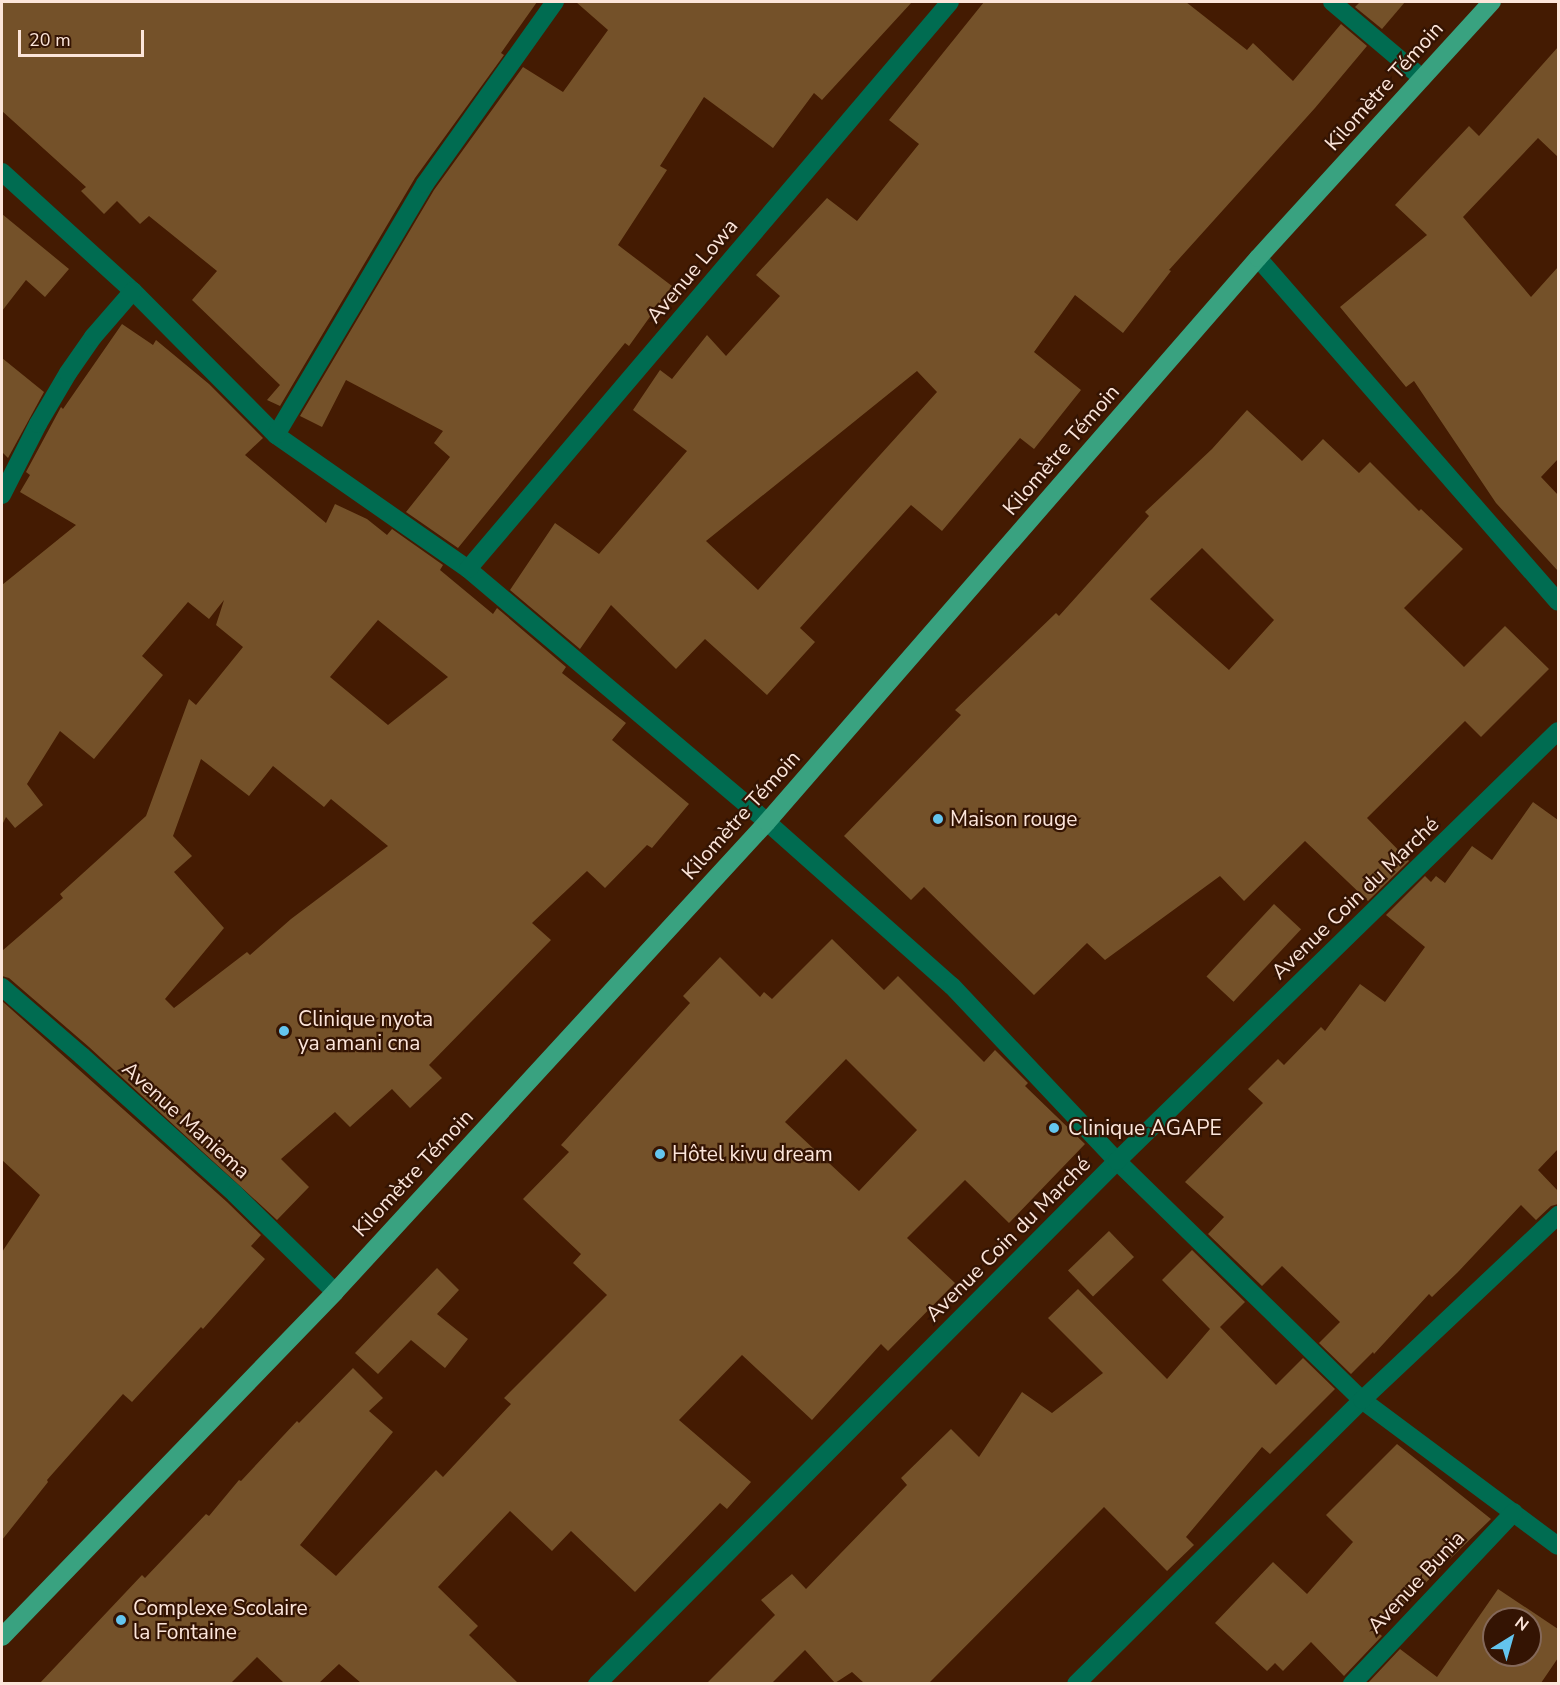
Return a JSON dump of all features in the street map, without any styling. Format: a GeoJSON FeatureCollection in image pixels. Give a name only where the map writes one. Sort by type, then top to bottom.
{"type":"FeatureCollection","features":[{"type":"Feature","properties":{"kind":"main road","name":"Kilomètre Témoin"},"geometry":{"type":"LineString","coordinates":[[2,1637],[334,1292],[767,822],[1258,258],[1492,2]]}},
{"type":"Feature","properties":{"kind":"street"},"geometry":{"type":"LineString","coordinates":[[276,435],[425,184],[555,2]]}},
{"type":"Feature","properties":{"kind":"street","name":"Avenue Lowa"},"geometry":{"type":"LineString","coordinates":[[468,569],[950,2]]}},
{"type":"Feature","properties":{"kind":"street"},"geometry":{"type":"LineString","coordinates":[[1332,2],[1422,78]]}},
{"type":"Feature","properties":{"kind":"street"},"geometry":{"type":"LineString","coordinates":[[2,172],[134,291],[276,435],[468,569],[767,822],[952,986],[1117,1161],[1362,1400],[1558,1546]]}},
{"type":"Feature","properties":{"kind":"street"},"geometry":{"type":"LineString","coordinates":[[1258,258],[1558,602]]}},
{"type":"Feature","properties":{"kind":"street"},"geometry":{"type":"LineString","coordinates":[[2,495],[38,424],[68,373],[93,337],[134,291]]}},
{"type":"Feature","properties":{"kind":"street","name":"Avenue Coin du Marché"},"geometry":{"type":"LineString","coordinates":[[597,1683],[1117,1161],[1558,731]]}},
{"type":"Feature","properties":{"kind":"street","name":"Avenue Maniema"},"geometry":{"type":"LineString","coordinates":[[2,987],[235,1194],[334,1292]]}},
{"type":"Feature","properties":{"kind":"street"},"geometry":{"type":"LineString","coordinates":[[1076,1683],[1362,1400],[1558,1215]]}},
{"type":"Feature","properties":{"kind":"street","name":"Avenue Bunia"},"geometry":{"type":"LineString","coordinates":[[1352,1683],[1514,1512]]}},
{"type":"Feature","properties":{"kind":"building"},"geometry":{"type":"Polygon","coordinates":[[[2,2],[537,2],[501,53],[504,55],[415,178],[280,406],[267,400],[280,385],[192,300],[217,271],[149,216],[140,224],[117,201],[104,214],[81,191],[86,187],[2,111],[2,2]]]}},
{"type":"Feature","properties":{"kind":"building"},"geometry":{"type":"Polygon","coordinates":[[[576,2],[912,2],[822,100],[814,93],[773,148],[704,97],[660,166],[667,170],[618,245],[672,286],[629,346],[625,343],[458,548],[406,512],[450,457],[434,443],[443,431],[346,380],[322,427],[300,416],[434,190],[523,67],[563,92],[608,30],[576,2]]]}},
{"type":"Feature","properties":{"kind":"building"},"geometry":{"type":"Polygon","coordinates":[[[984,2],[1186,2],[1247,50],[1253,43],[1293,81],[1341,24],[1367,46],[1315,108],[1169,270],[1171,271],[1123,333],[1075,295],[1034,352],[1081,390],[1034,449],[1020,438],[942,531],[911,505],[800,628],[815,642],[767,695],[705,639],[676,669],[611,605],[580,649],[510,590],[555,523],[599,554],[687,451],[633,410],[660,370],[672,379],[707,335],[726,356],[780,296],[756,275],[827,198],[857,221],[919,144],[889,120],[984,2]],[[917,371],[706,541],[758,590],[937,392],[917,371]]]}},
{"type":"Feature","properties":{"kind":"building"},"geometry":{"type":"Polygon","coordinates":[[[1360,2],[1405,2],[1382,29],[1355,7],[1360,2]]]}},
{"type":"Feature","properties":{"kind":"building"},"geometry":{"type":"Polygon","coordinates":[[[1558,47],[1558,157],[1538,138],[1463,217],[1531,297],[1558,267],[1558,459],[1541,477],[1558,495],[1558,571],[1496,503],[1414,381],[1406,387],[1340,307],[1427,235],[1395,205],[1469,126],[1479,136],[1558,47]]]}},
{"type":"Feature","properties":{"kind":"building"},"geometry":{"type":"Polygon","coordinates":[[[2,214],[69,269],[45,297],[26,280],[2,311],[2,214]]]}},
{"type":"Feature","properties":{"kind":"building"},"geometry":{"type":"Polygon","coordinates":[[[122,324],[153,345],[156,340],[209,384],[263,438],[245,455],[326,523],[335,504],[367,519],[387,535],[392,529],[443,565],[440,570],[493,614],[497,608],[566,667],[562,673],[626,723],[612,740],[689,804],[652,848],[647,845],[605,888],[587,871],[532,923],[551,940],[429,1065],[442,1078],[410,1108],[392,1089],[350,1127],[335,1112],[281,1159],[309,1187],[277,1220],[89,1047],[9,978],[2,976],[2,951],[63,898],[60,894],[146,816],[189,699],[196,705],[243,647],[216,625],[224,600],[209,619],[188,602],[142,656],[163,675],[94,759],[60,731],[27,784],[43,805],[15,828],[6,817],[2,825],[2,585],[76,525],[20,492],[30,475],[26,472],[61,407],[63,409],[122,324]],[[378,620],[330,677],[388,725],[448,677],[378,620]],[[201,759],[173,836],[192,856],[174,872],[224,928],[165,999],[174,1008],[247,952],[250,955],[291,919],[388,846],[331,799],[324,807],[273,766],[249,796],[201,759]]]}},
{"type":"Feature","properties":{"kind":"building"},"geometry":{"type":"Polygon","coordinates":[[[2,358],[44,392],[8,458],[2,452],[2,358]]]}},
{"type":"Feature","properties":{"kind":"building"},"geometry":{"type":"Polygon","coordinates":[[[1247,410],[1302,461],[1323,439],[1359,473],[1370,462],[1419,511],[1421,509],[1463,549],[1404,608],[1464,667],[1505,626],[1549,669],[1481,737],[1465,721],[1367,818],[1409,861],[1368,901],[1305,841],[1244,901],[1220,876],[1105,960],[1087,943],[1034,995],[924,887],[911,900],[844,836],[961,715],[955,710],[1056,613],[1059,616],[1149,516],[1145,512],[1212,449],[1247,410]],[[1202,548],[1150,599],[1229,670],[1274,620],[1202,548]]]}},
{"type":"Feature","properties":{"kind":"building"},"geometry":{"type":"Polygon","coordinates":[[[1533,802],[1558,820],[1558,1149],[1538,1170],[1558,1191],[1558,1204],[1551,1206],[1536,1220],[1521,1205],[1458,1272],[1432,1297],[1429,1294],[1374,1354],[1373,1352],[1351,1374],[1319,1343],[1340,1322],[1282,1266],[1262,1286],[1208,1234],[1224,1217],[1185,1182],[1263,1103],[1248,1089],[1278,1059],[1284,1065],[1321,1027],[1325,1031],[1360,984],[1385,1002],[1425,947],[1386,915],[1425,876],[1431,882],[1436,876],[1445,883],[1472,846],[1492,860],[1533,802]]]}},
{"type":"Feature","properties":{"kind":"building"},"geometry":{"type":"Polygon","coordinates":[[[1274,904],[1301,929],[1234,1002],[1206,976],[1274,904]]]}},
{"type":"Feature","properties":{"kind":"building"},"geometry":{"type":"Polygon","coordinates":[[[832,939],[884,990],[898,976],[984,1062],[995,1050],[1028,1083],[1025,1086],[1085,1144],[1009,1223],[965,1180],[907,1238],[955,1283],[888,1351],[881,1344],[812,1420],[742,1355],[679,1420],[751,1482],[727,1509],[720,1503],[635,1592],[571,1531],[552,1551],[510,1511],[438,1587],[478,1626],[469,1635],[518,1683],[361,1683],[339,1664],[319,1683],[284,1683],[257,1657],[231,1683],[40,1683],[142,1575],[145,1578],[206,1514],[209,1516],[239,1480],[241,1481],[297,1421],[299,1423],[353,1368],[383,1398],[369,1411],[393,1432],[300,1545],[336,1576],[436,1470],[443,1477],[511,1404],[504,1398],[607,1295],[573,1263],[581,1254],[523,1199],[569,1152],[561,1145],[690,1003],[683,996],[720,957],[760,997],[764,992],[772,999],[832,939]],[[846,1059],[785,1122],[859,1191],[917,1130],[846,1059]]]}},
{"type":"Feature","properties":{"kind":"building"},"geometry":{"type":"Polygon","coordinates":[[[2,1001],[261,1235],[251,1246],[265,1259],[203,1329],[201,1327],[132,1402],[123,1394],[47,1480],[48,1482],[2,1540],[2,1252],[40,1195],[2,1160],[2,1001]]]}},
{"type":"Feature","properties":{"kind":"building"},"geometry":{"type":"Polygon","coordinates":[[[1109,1231],[1134,1257],[1093,1296],[1068,1271],[1109,1231]]]}},
{"type":"Feature","properties":{"kind":"building"},"geometry":{"type":"Polygon","coordinates":[[[1192,1250],[1245,1302],[1220,1327],[1276,1385],[1303,1358],[1335,1389],[1270,1454],[1262,1447],[1186,1537],[1194,1545],[1167,1571],[1104,1507],[929,1683],[864,1683],[852,1672],[835,1683],[805,1650],[772,1683],[707,1683],[775,1615],[761,1600],[792,1574],[806,1589],[907,1485],[901,1478],[951,1429],[979,1457],[1022,1392],[1052,1413],[1103,1373],[1048,1318],[1078,1289],[1167,1379],[1210,1329],[1162,1280],[1192,1250]]]}},
{"type":"Feature","properties":{"kind":"building"},"geometry":{"type":"Polygon","coordinates":[[[437,1268],[459,1290],[437,1314],[468,1339],[445,1368],[411,1340],[378,1374],[355,1353],[437,1268]]]}},
{"type":"Feature","properties":{"kind":"building"},"geometry":{"type":"Polygon","coordinates":[[[1397,1444],[1491,1519],[1376,1631],[1382,1636],[1344,1676],[1311,1642],[1283,1671],[1275,1663],[1267,1671],[1215,1623],[1273,1562],[1307,1594],[1353,1542],[1326,1515],[1397,1444]]]}},
{"type":"Feature","properties":{"kind":"building"},"geometry":{"type":"Polygon","coordinates":[[[1498,1589],[1525,1607],[1486,1607],[1498,1589]]]}},
{"type":"Feature","properties":{"kind":"building"},"geometry":{"type":"Polygon","coordinates":[[[1482,1612],[1482,1667],[1542,1667],[1542,1618],[1558,1629],[1558,1658],[1541,1683],[1368,1683],[1400,1649],[1437,1677],[1482,1612]]]}},
{"type":"Feature","properties":{"kind":"place","name":"Maison rouge"},"geometry":{"type":"Point","coordinates":[938,819]}},
{"type":"Feature","properties":{"kind":"place","name":"Clinique nyota ya amani cna"},"geometry":{"type":"Point","coordinates":[284,1031]}},
{"type":"Feature","properties":{"kind":"place","name":"Clinique AGAPE"},"geometry":{"type":"Point","coordinates":[1054,1128]}},
{"type":"Feature","properties":{"kind":"place","name":"Hôtel kivu dream"},"geometry":{"type":"Point","coordinates":[660,1154]}},
{"type":"Feature","properties":{"kind":"place","name":"Complexe Scolaire la Fontaine"},"geometry":{"type":"Point","coordinates":[121,1620]}}]}
